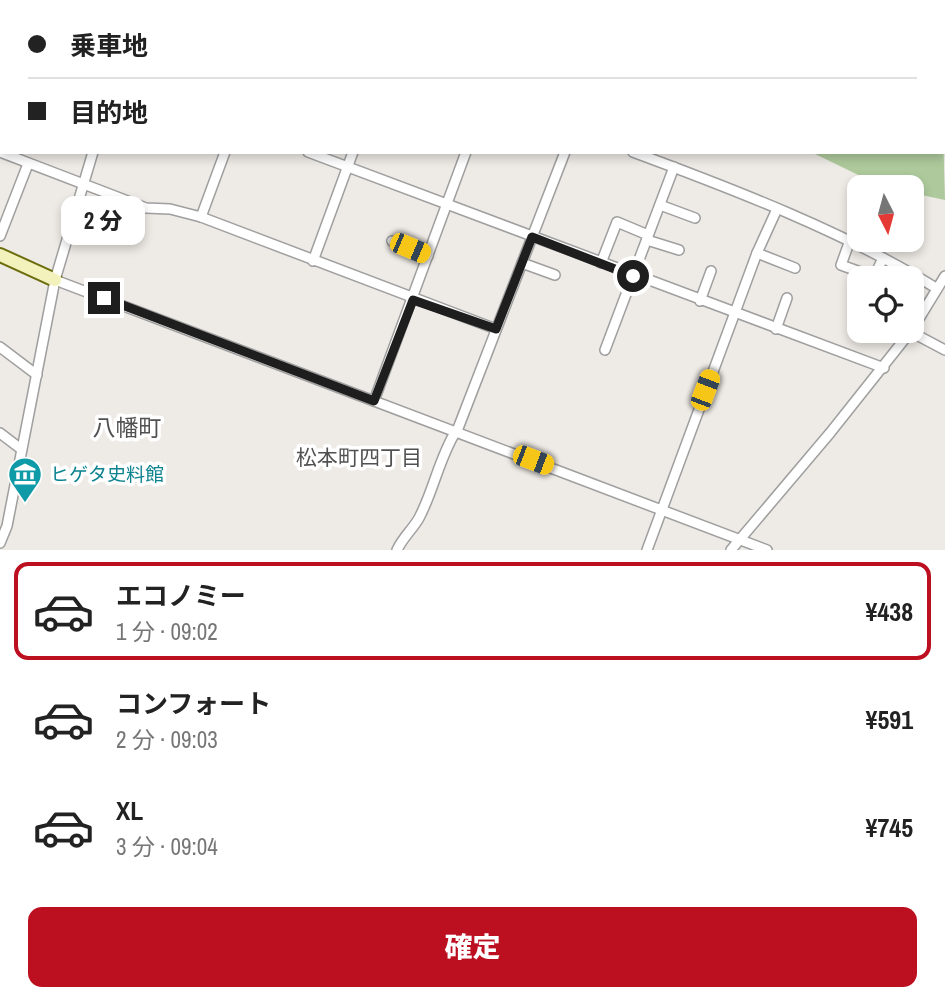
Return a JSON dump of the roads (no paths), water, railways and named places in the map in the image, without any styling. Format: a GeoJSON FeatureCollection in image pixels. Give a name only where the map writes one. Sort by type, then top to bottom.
{"type":"FeatureCollection","features":[{"type":"Feature","properties":{"kind":"street"},"geometry":{"type":"LineString","coordinates":[[3,154],[145,208],[170,209],[201,217],[413,300],[496,329]]}},
{"type":"Feature","properties":{"kind":"street"},"geometry":{"type":"LineString","coordinates":[[0,543],[55,280],[81,184],[92,154]]}},
{"type":"Feature","properties":{"kind":"street"},"geometry":{"type":"LineString","coordinates":[[201,217],[224,154]]}},
{"type":"Feature","properties":{"kind":"street"},"geometry":{"type":"LineString","coordinates":[[313,154],[733,314],[884,368]]}},
{"type":"Feature","properties":{"kind":"street"},"geometry":{"type":"LineString","coordinates":[[313,261],[352,154]]}},
{"type":"Feature","properties":{"kind":"street"},"geometry":{"type":"LineString","coordinates":[[374,401],[465,154]]}},
{"type":"Feature","properties":{"kind":"street"},"geometry":{"type":"LineString","coordinates":[[397,550],[402,537],[418,519],[444,450],[457,431],[564,154]]}},
{"type":"Feature","properties":{"kind":"street"},"geometry":{"type":"LineString","coordinates":[[638,154],[777,209],[847,242]]}},
{"type":"Feature","properties":{"kind":"street"},"geometry":{"type":"LineString","coordinates":[[0,236],[27,163]]}},
{"type":"Feature","properties":{"kind":"street"},"geometry":{"type":"LineString","coordinates":[[605,350],[674,167]]}},
{"type":"Feature","properties":{"kind":"street"},"geometry":{"type":"LineString","coordinates":[[660,205],[695,218]]}},
{"type":"Feature","properties":{"kind":"street"},"geometry":{"type":"LineString","coordinates":[[647,550],[733,314],[777,209]]}},
{"type":"Feature","properties":{"kind":"street"},"geometry":{"type":"LineString","coordinates":[[601,263],[617,222],[679,250]]}},
{"type":"Feature","properties":{"kind":"street"},"geometry":{"type":"LineString","coordinates":[[392,241],[428,256]]}},
{"type":"Feature","properties":{"kind":"street"},"geometry":{"type":"LineString","coordinates":[[847,248],[841,265],[874,277],[883,258]]}},
{"type":"Feature","properties":{"kind":"street"},"geometry":{"type":"LineString","coordinates":[[869,252],[936,288]]}},
{"type":"Feature","properties":{"kind":"street"},"geometry":{"type":"LineString","coordinates":[[757,253],[795,268]]}},
{"type":"Feature","properties":{"kind":"street"},"geometry":{"type":"LineString","coordinates":[[0,255],[55,280],[767,550]]}},
{"type":"Feature","properties":{"kind":"street"},"geometry":{"type":"LineString","coordinates":[[522,263],[555,275]]}},
{"type":"Feature","properties":{"kind":"street"},"geometry":{"type":"LineString","coordinates":[[700,301],[711,271]]}},
{"type":"Feature","properties":{"kind":"street"},"geometry":{"type":"LineString","coordinates":[[924,309],[945,276]]}},
{"type":"Feature","properties":{"kind":"street"},"geometry":{"type":"LineString","coordinates":[[776,329],[787,298]]}},
{"type":"Feature","properties":{"kind":"street"},"geometry":{"type":"LineString","coordinates":[[924,338],[945,350]]}},
{"type":"Feature","properties":{"kind":"street"},"geometry":{"type":"LineString","coordinates":[[731,550],[902,343]]}},
{"type":"Feature","properties":{"kind":"street"},"geometry":{"type":"LineString","coordinates":[[1,349],[37,375]]}},
{"type":"Feature","properties":{"kind":"street"},"geometry":{"type":"LineString","coordinates":[[0,433],[21,449]]}},
{"type":"Feature","properties":{"kind":"place","name":"ヒゲタ史料館"},"geometry":{"type":"Point","coordinates":[25,504]}},
{"type":"Feature","properties":{"kind":"district","name":"八幡町"},"geometry":{"type":"Point","coordinates":[127,428]}},
{"type":"Feature","properties":{"kind":"district","name":"松本町四丁目"},"geometry":{"type":"Point","coordinates":[359,458]}}]}
